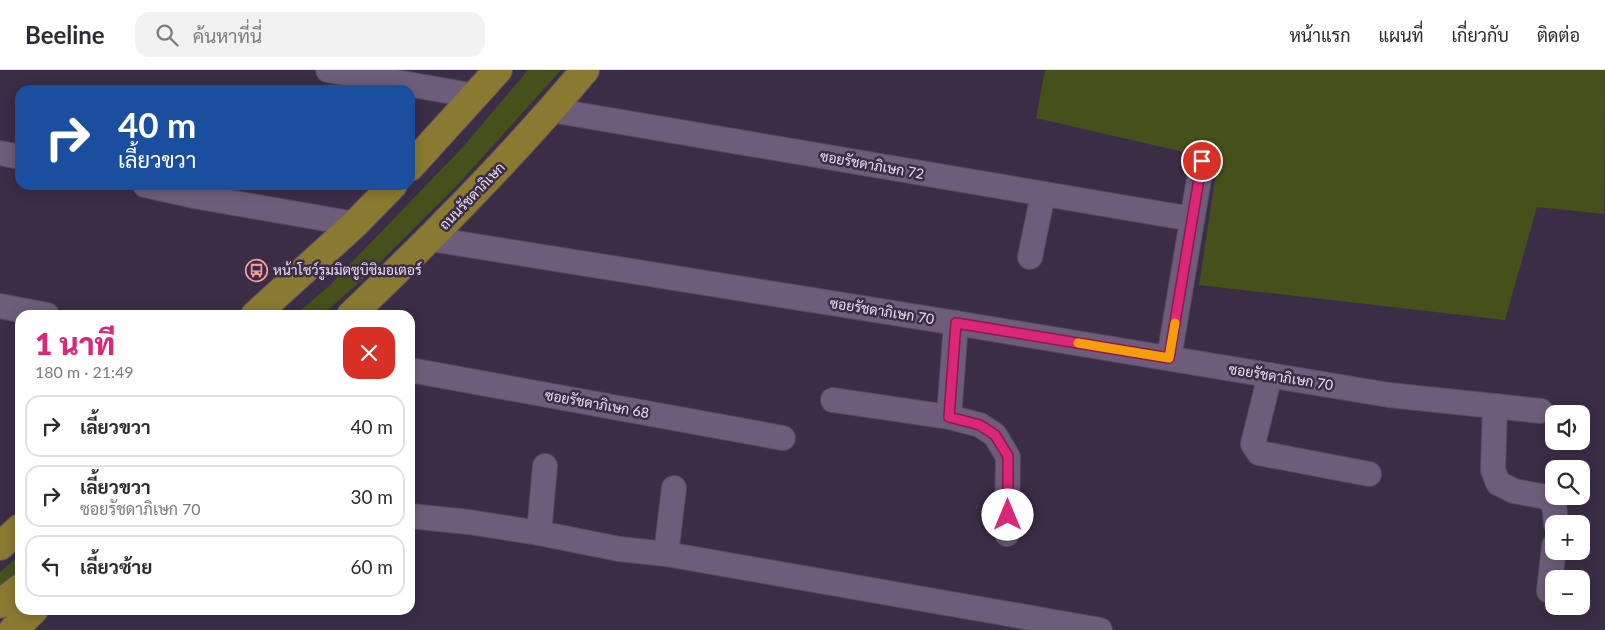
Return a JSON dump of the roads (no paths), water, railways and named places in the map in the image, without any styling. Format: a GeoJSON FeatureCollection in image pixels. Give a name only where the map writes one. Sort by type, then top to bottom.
{"type":"FeatureCollection","features":[{"type":"Feature","properties":{"kind":"main road"},"geometry":{"type":"LineString","coordinates":[[415,162],[498,70]]}},
{"type":"Feature","properties":{"kind":"main road","name":"ถนนรัชดาภิเษก"},"geometry":{"type":"LineString","coordinates":[[356,310],[431,239],[493,174],[585,70]]}},
{"type":"Feature","properties":{"kind":"main road"},"geometry":{"type":"LineString","coordinates":[[260,310],[355,224],[388,190]]}},
{"type":"Feature","properties":{"kind":"main road"},"geometry":{"type":"LineString","coordinates":[[0,604],[15,592]]}},
{"type":"Feature","properties":{"kind":"main road"},"geometry":{"type":"LineString","coordinates":[[13,630],[29,615]]}},
{"type":"Feature","properties":{"kind":"street"},"geometry":{"type":"LineString","coordinates":[[328,70],[413,85]]}},
{"type":"Feature","properties":{"kind":"street"},"geometry":{"type":"LineString","coordinates":[[415,85],[475,96]]}},
{"type":"Feature","properties":{"kind":"street","name":"ซอยรัชดาภิเษก 72"},"geometry":{"type":"LineString","coordinates":[[551,110],[1192,219]]}},
{"type":"Feature","properties":{"kind":"street"},"geometry":{"type":"LineString","coordinates":[[0,153],[15,156]]}},
{"type":"Feature","properties":{"kind":"street"},"geometry":{"type":"LineString","coordinates":[[1169,358],[1202,161]]}},
{"type":"Feature","properties":{"kind":"street"},"geometry":{"type":"LineString","coordinates":[[168,190],[355,224]]}},
{"type":"Feature","properties":{"kind":"street"},"geometry":{"type":"LineString","coordinates":[[1030,257],[1043,194]]}},
{"type":"Feature","properties":{"kind":"street","name":"ซอยรัชดาภิเษก 70"},"geometry":{"type":"LineString","coordinates":[[431,239],[1389,395],[1541,411]]}},
{"type":"Feature","properties":{"kind":"street"},"geometry":{"type":"LineString","coordinates":[[0,306],[21,310]]}},
{"type":"Feature","properties":{"kind":"street"},"geometry":{"type":"LineString","coordinates":[[949,417],[956,323]]}},
{"type":"Feature","properties":{"kind":"street","name":"ซอยรัชดาภิเษก 68"},"geometry":{"type":"LineString","coordinates":[[415,371],[783,438]]}},
{"type":"Feature","properties":{"kind":"street"},"geometry":{"type":"LineString","coordinates":[[1270,375],[1253,444],[1256,450],[1259,453],[1369,474]]}},
{"type":"Feature","properties":{"kind":"street"},"geometry":{"type":"LineString","coordinates":[[833,400],[949,417],[980,425],[995,435],[1008,456],[1007,534]]}},
{"type":"Feature","properties":{"kind":"street"},"geometry":{"type":"LineString","coordinates":[[1495,406],[1493,470],[1498,483],[1514,491],[1546,497],[1554,504],[1555,515]]}},
{"type":"Feature","properties":{"kind":"street"},"geometry":{"type":"LineString","coordinates":[[539,533],[545,466]]}},
{"type":"Feature","properties":{"kind":"street"},"geometry":{"type":"LineString","coordinates":[[666,554],[674,488]]}},
{"type":"Feature","properties":{"kind":"street"},"geometry":{"type":"LineString","coordinates":[[415,517],[469,522],[539,533],[619,549],[666,554],[1100,630]]}},
{"type":"Feature","properties":{"kind":"place","name":"หน้าโชว์รูมมิตซูบิชิมอเตอร์"},"geometry":{"type":"Point","coordinates":[257,270]}}]}
